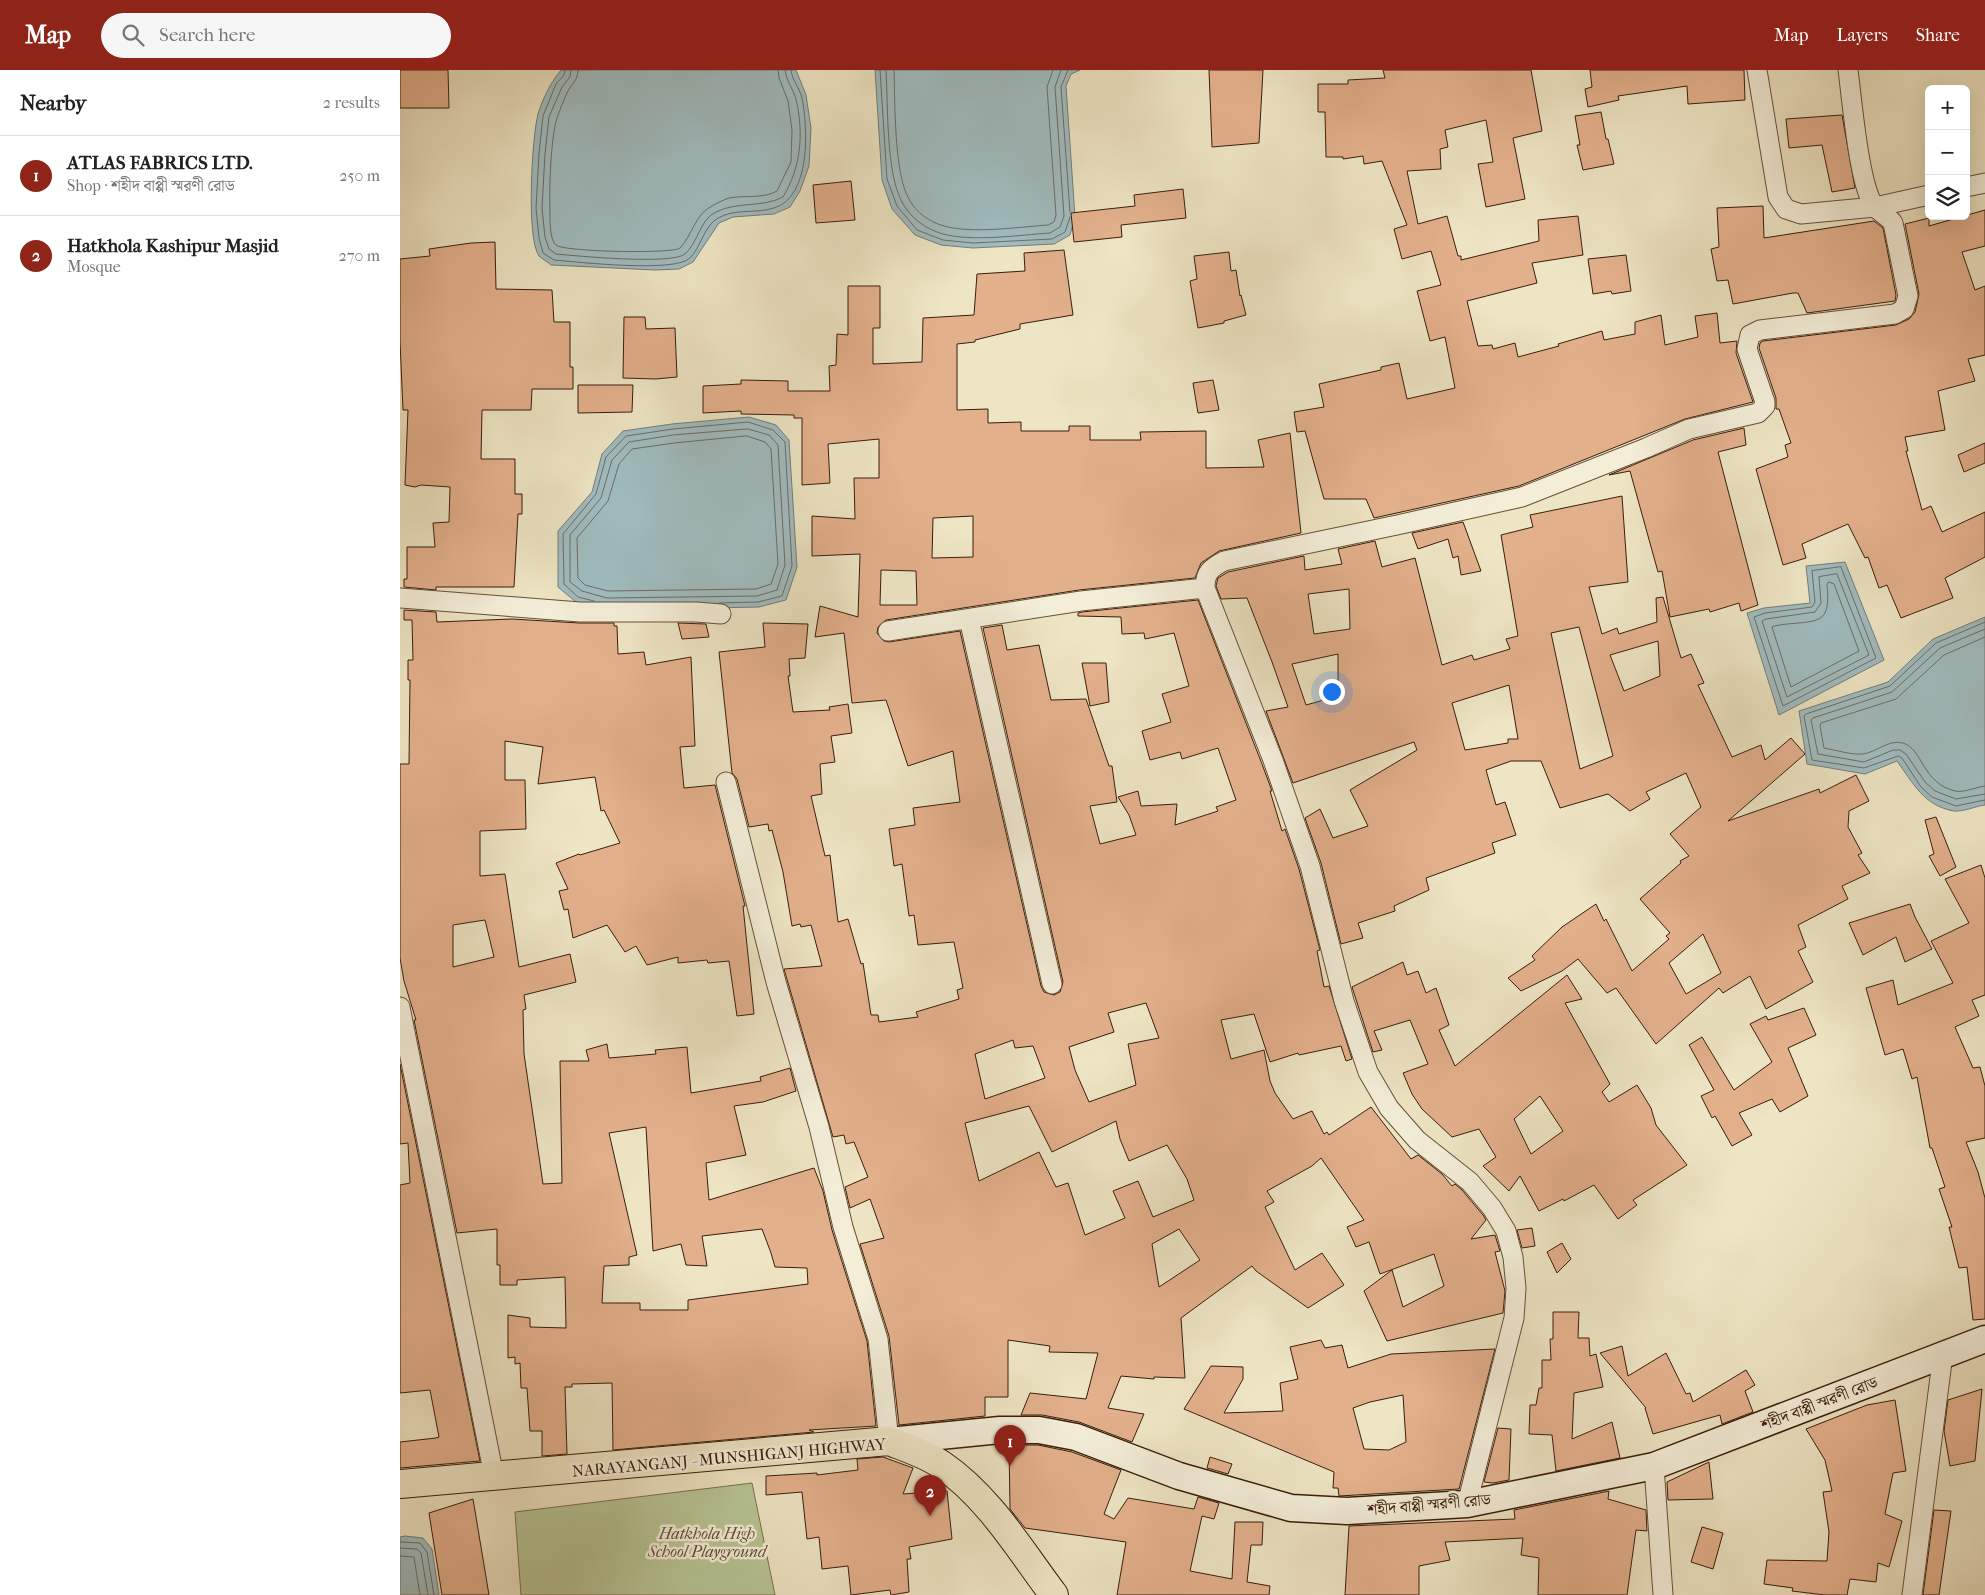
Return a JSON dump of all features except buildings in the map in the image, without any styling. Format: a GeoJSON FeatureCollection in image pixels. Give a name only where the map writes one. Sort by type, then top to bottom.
{"type":"FeatureCollection","features":[{"type":"Feature","properties":{"kind":"main road","name":"NARAYANGANJ - MUNSHIGANJ HIGHWAY"},"geometry":{"type":"LineString","coordinates":[[400,1484],[889,1442],[917,1452],[941,1465],[981,1498],[1054,1595]]}},
{"type":"Feature","properties":{"kind":"street"},"geometry":{"type":"LineString","coordinates":[[1757,70],[1778,197],[1786,209],[1801,214],[1875,207],[1925,196]]}},
{"type":"Feature","properties":{"kind":"street"},"geometry":{"type":"LineString","coordinates":[[1467,1504],[1514,1318],[1513,1257],[1506,1231],[1492,1208],[1470,1182],[1417,1140],[1389,1108],[1368,1072],[1344,1001],[1310,866],[1273,760],[1205,588],[1205,577],[1211,568],[1224,561],[1522,497],[1689,429],[1758,414],[1765,406],[1765,402],[1747,349],[1750,335],[1760,330],[1895,314],[1904,309],[1908,296],[1892,223],[1888,216],[1875,207],[1866,188],[1862,172],[1848,70]]}},
{"type":"Feature","properties":{"kind":"street"},"geometry":{"type":"LineString","coordinates":[[1970,186],[1985,183]]}},
{"type":"Feature","properties":{"kind":"street"},"geometry":{"type":"LineString","coordinates":[[888,631],[1081,601],[1205,588]]}},
{"type":"Feature","properties":{"kind":"street"},"geometry":{"type":"LineString","coordinates":[[400,598],[580,612],[696,612],[721,614]]}},
{"type":"Feature","properties":{"kind":"street"},"geometry":{"type":"LineString","coordinates":[[970,619],[1052,984]]}},
{"type":"Feature","properties":{"kind":"street"},"geometry":{"type":"LineString","coordinates":[[726,782],[776,982],[819,1127],[842,1227],[878,1339],[889,1442]]}},
{"type":"Feature","properties":{"kind":"street"},"geometry":{"type":"LineString","coordinates":[[400,1007],[494,1476]]}},
{"type":"Feature","properties":{"kind":"street","name":"শহীদ বাপ্পী স্মরণী রোড"},"geometry":{"type":"LineString","coordinates":[[889,1442],[1000,1430],[1038,1430],[1076,1437],[1179,1476],[1291,1508],[1347,1512],[1467,1504],[1654,1466],[1985,1339]]}},
{"type":"Feature","properties":{"kind":"street"},"geometry":{"type":"LineString","coordinates":[[1912,1595],[1943,1354]]}},
{"type":"Feature","properties":{"kind":"street"},"geometry":{"type":"LineString","coordinates":[[1654,1466],[1663,1595]]}},
{"type":"Feature","properties":{"kind":"green space","name":"Hatkhola High School Playground"},"geometry":{"type":"Polygon","coordinates":[[[752,1483],[775,1595],[521,1595],[515,1512],[752,1483]]]}},
{"type":"Feature","properties":{"kind":"water"},"geometry":{"type":"Polygon","coordinates":[[[561,70],[796,70],[806,95],[811,128],[809,166],[800,191],[790,207],[774,214],[733,217],[719,223],[693,262],[679,269],[655,270],[551,265],[539,256],[535,246],[531,209],[532,164],[538,114],[548,90],[561,70]]]}},
{"type":"Feature","properties":{"kind":"water"},"geometry":{"type":"Polygon","coordinates":[[[875,70],[1080,70],[1071,74],[1066,86],[1075,217],[1070,235],[1054,244],[973,248],[941,245],[915,235],[892,209],[882,180],[875,70]]]}},
{"type":"Feature","properties":{"kind":"water"},"geometry":{"type":"Polygon","coordinates":[[[749,417],[776,425],[789,440],[797,567],[786,600],[759,607],[606,610],[576,602],[558,587],[558,531],[592,492],[602,454],[623,431],[672,424],[749,417]]]}},
{"type":"Feature","properties":{"kind":"water"},"geometry":{"type":"Polygon","coordinates":[[[1845,562],[1884,660],[1779,715],[1747,613],[1764,608],[1810,603],[1806,566],[1845,562]]]}},
{"type":"Feature","properties":{"kind":"water"},"geometry":{"type":"Polygon","coordinates":[[[1985,617],[1985,805],[1954,811],[1935,804],[1920,792],[1897,761],[1865,774],[1807,764],[1799,711],[1888,682],[1933,639],[1985,617]]]}},
{"type":"Feature","properties":{"kind":"water"},"geometry":{"type":"Polygon","coordinates":[[[400,1537],[423,1538],[432,1549],[439,1595],[400,1595],[400,1537]]]}},
{"type":"Feature","properties":{"kind":"place","name":"ATLAS FABRICS LTD."},"geometry":{"type":"Point","coordinates":[1010,1466]}},
{"type":"Feature","properties":{"kind":"place","name":"Hatkhola Kashipur Masjid"},"geometry":{"type":"Point","coordinates":[930,1516]}}]}
